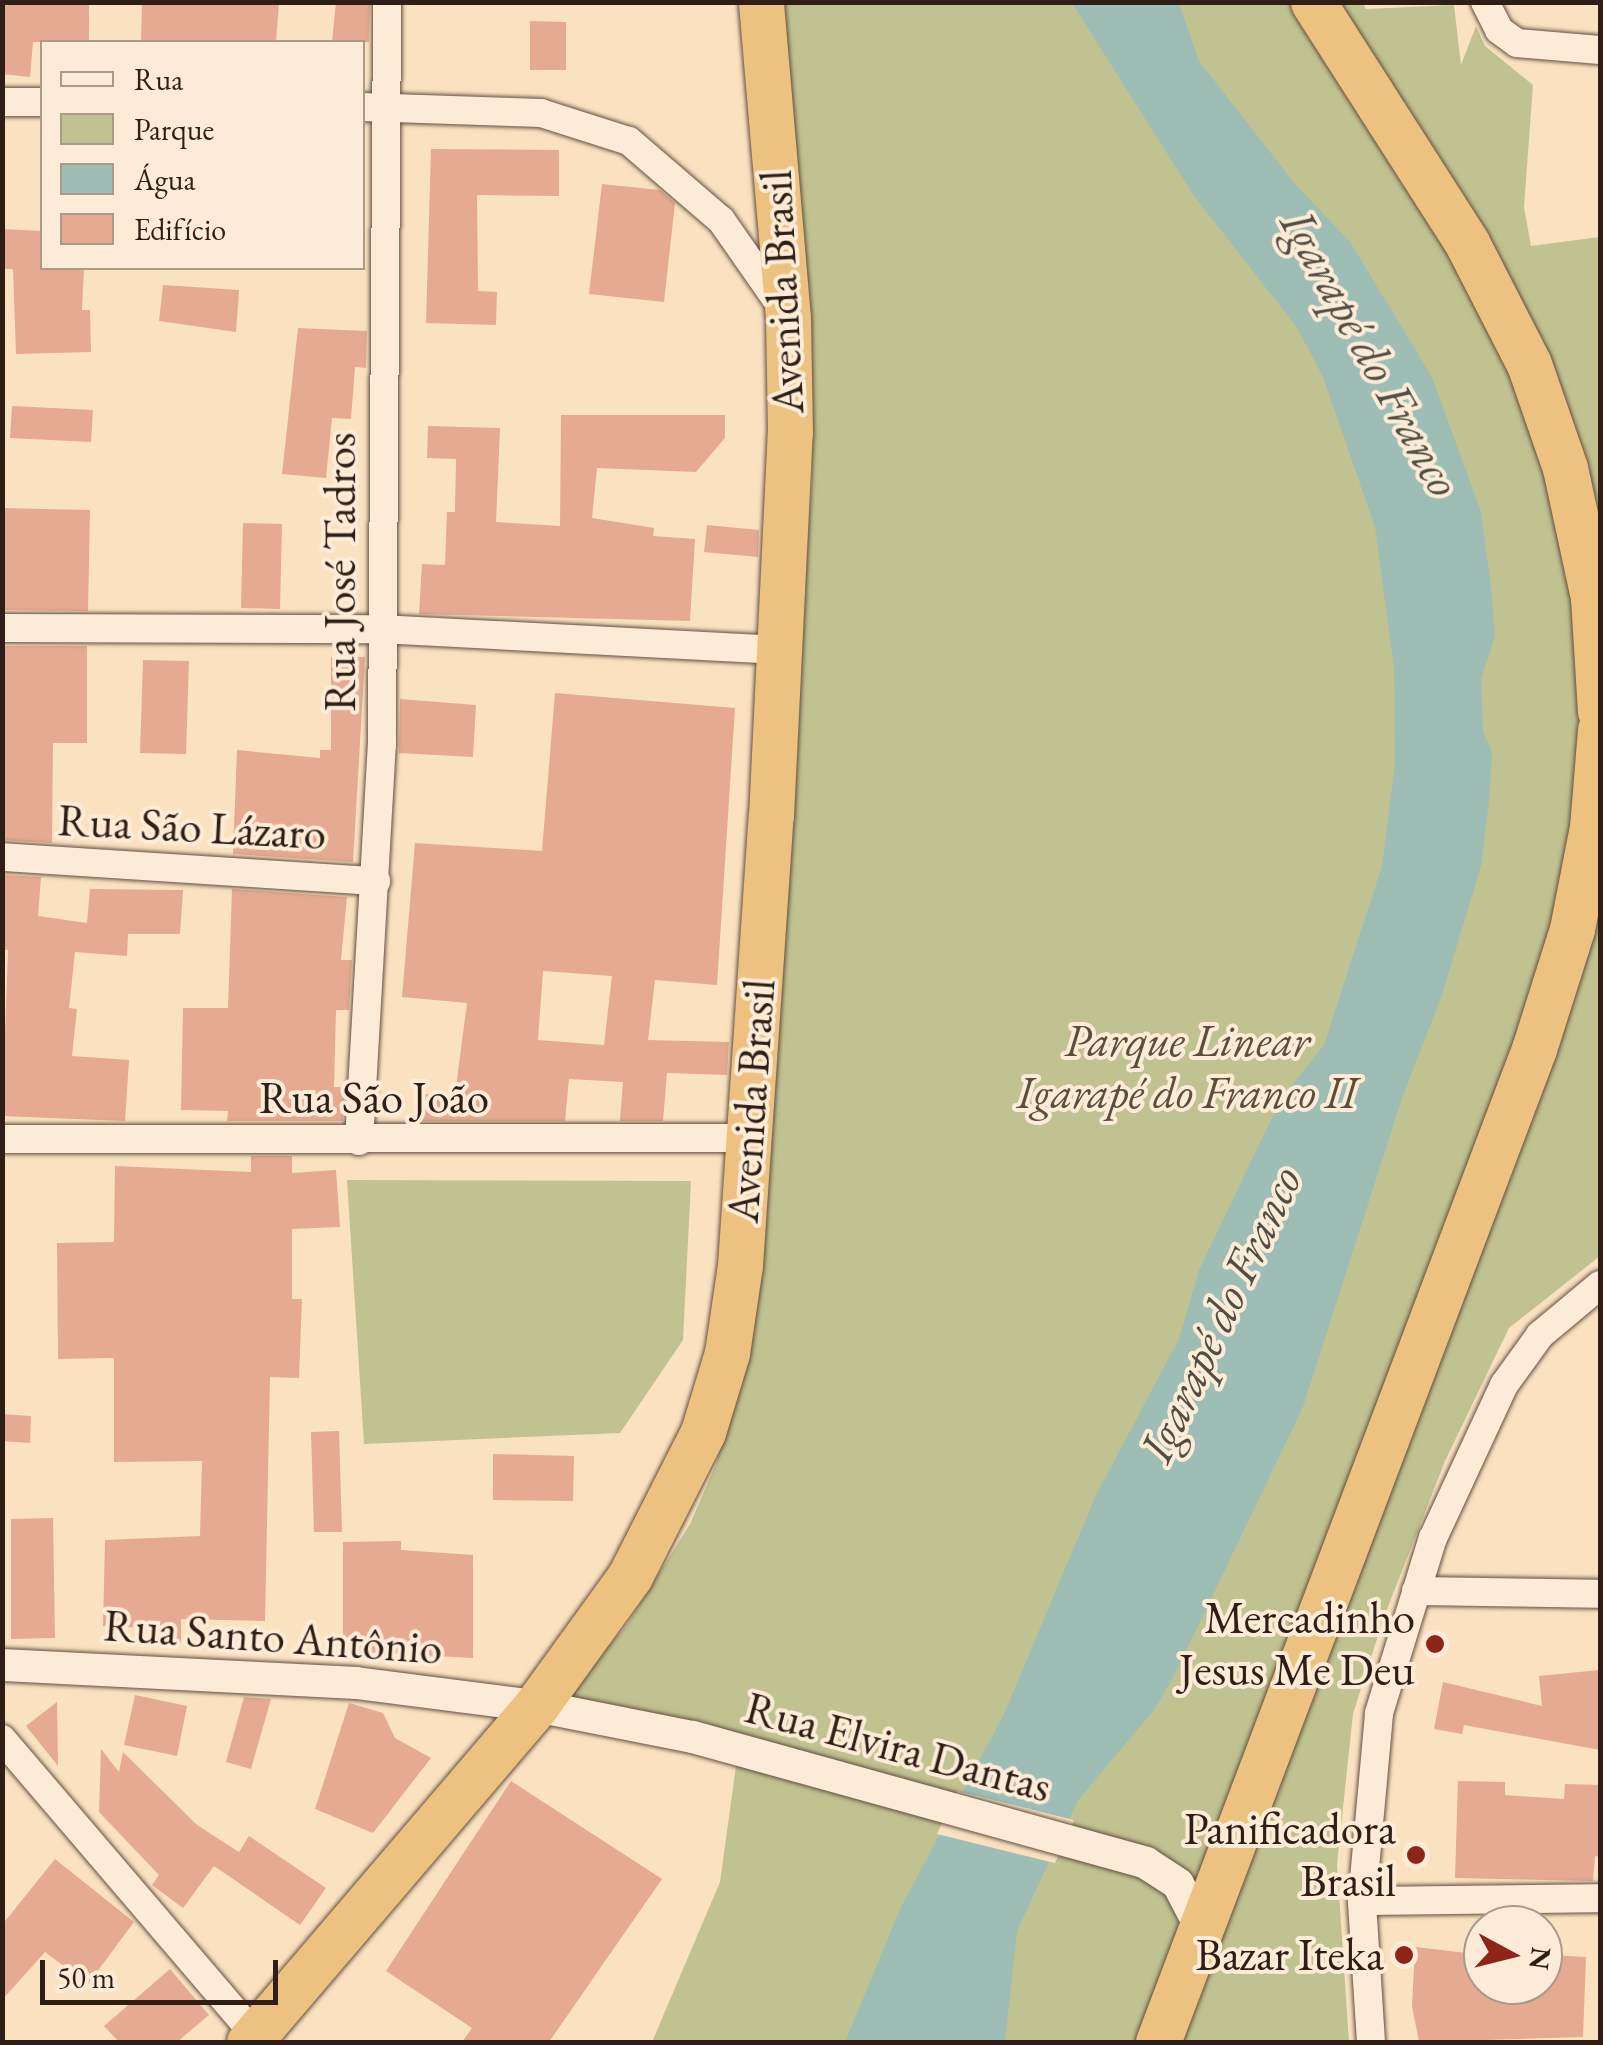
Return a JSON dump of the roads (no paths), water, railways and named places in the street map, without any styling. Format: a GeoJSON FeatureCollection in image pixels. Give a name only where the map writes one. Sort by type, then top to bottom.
{"type":"FeatureCollection","features":[{"type":"Feature","properties":{"kind":"highway","name":"Avenida Brasil"},"geometry":{"type":"LineString","coordinates":[[252,2039],[536,1706],[630,1576],[703,1432],[727,1353],[746,1138],[779,650],[788,318],[761,2]]}},
{"type":"Feature","properties":{"kind":"highway"},"geometry":{"type":"LineString","coordinates":[[1313,2],[1468,243],[1529,364],[1565,468],[1593,598],[1600,711]]}},
{"type":"Feature","properties":{"kind":"highway"},"geometry":{"type":"LineString","coordinates":[[1158,2042],[1534,1049],[1572,930],[1600,729]]}},
{"type":"Feature","properties":{"kind":"street","name":"Rua José Tadros"},"geometry":{"type":"LineString","coordinates":[[359,1141],[376,880],[380,630],[374,107],[387,2]]}},
{"type":"Feature","properties":{"kind":"street"},"geometry":{"type":"LineString","coordinates":[[1486,2],[1499,30],[1518,44],[1600,50]]}},
{"type":"Feature","properties":{"kind":"street"},"geometry":{"type":"LineString","coordinates":[[2,102],[40,102]]}},
{"type":"Feature","properties":{"kind":"street"},"geometry":{"type":"LineString","coordinates":[[374,107],[541,113],[629,141],[721,220],[788,318]]}},
{"type":"Feature","properties":{"kind":"street"},"geometry":{"type":"LineString","coordinates":[[2,628],[380,630],[779,650]]}},
{"type":"Feature","properties":{"kind":"street","name":"Rua São Lázaro"},"geometry":{"type":"LineString","coordinates":[[2,858],[376,880]]}},
{"type":"Feature","properties":{"kind":"street","name":"Rua São João"},"geometry":{"type":"LineString","coordinates":[[2,1139],[746,1138]]}},
{"type":"Feature","properties":{"kind":"street"},"geometry":{"type":"LineString","coordinates":[[1370,2042],[1362,1901],[1379,1713],[1416,1591],[1457,1478],[1504,1385],[1540,1335],[1600,1285]]}},
{"type":"Feature","properties":{"kind":"street"},"geometry":{"type":"LineString","coordinates":[[1416,1591],[1600,1594]]}},
{"type":"Feature","properties":{"kind":"street","name":"Rua Santo Antônio"},"geometry":{"type":"LineString","coordinates":[[2,1665],[356,1683],[536,1706]]}},
{"type":"Feature","properties":{"kind":"street","name":"Rua Elvira Dantas"},"geometry":{"type":"LineString","coordinates":[[536,1706],[692,1737],[1114,1854],[1178,1884],[1202,1930]]}},
{"type":"Feature","properties":{"kind":"street"},"geometry":{"type":"LineString","coordinates":[[2,1739],[252,2039]]}},
{"type":"Feature","properties":{"kind":"street"},"geometry":{"type":"LineString","coordinates":[[1362,1901],[1600,1898]]}},
{"type":"Feature","properties":{"kind":"water","name":"Igarapé do Franco"},"geometry":{"type":"Polygon","coordinates":[[[1072,3],[1179,3],[1199,61],[1295,184],[1350,242],[1432,377],[1481,512],[1495,636],[1481,679],[1483,731],[1492,753],[1489,801],[1481,866],[1442,995],[1402,1098],[1303,1407],[1174,1676],[1154,1710],[1079,1799],[1065,1827],[1017,1931],[1005,2042],[845,2042],[901,1907],[1004,1714],[1096,1495],[1179,1339],[1199,1270],[1281,1099],[1324,1045],[1382,866],[1395,763],[1394,668],[1375,527],[1323,377],[1296,326],[1194,196],[1072,3]]]}},
{"type":"Feature","properties":{"kind":"place","name":"Mercadinho Jesus Me Deu"},"geometry":{"type":"Point","coordinates":[1435,1644]}},
{"type":"Feature","properties":{"kind":"place","name":"Panificadora Brasil"},"geometry":{"type":"Point","coordinates":[1416,1855]}},
{"type":"Feature","properties":{"kind":"place","name":"Bazar Iteka"},"geometry":{"type":"Point","coordinates":[1404,1955]}},
{"type":"Feature","properties":{"kind":"park label","name":"Parque Linear Igarapé do Franco II"},"geometry":{"type":"Point","coordinates":[1187,1067]}}]}
